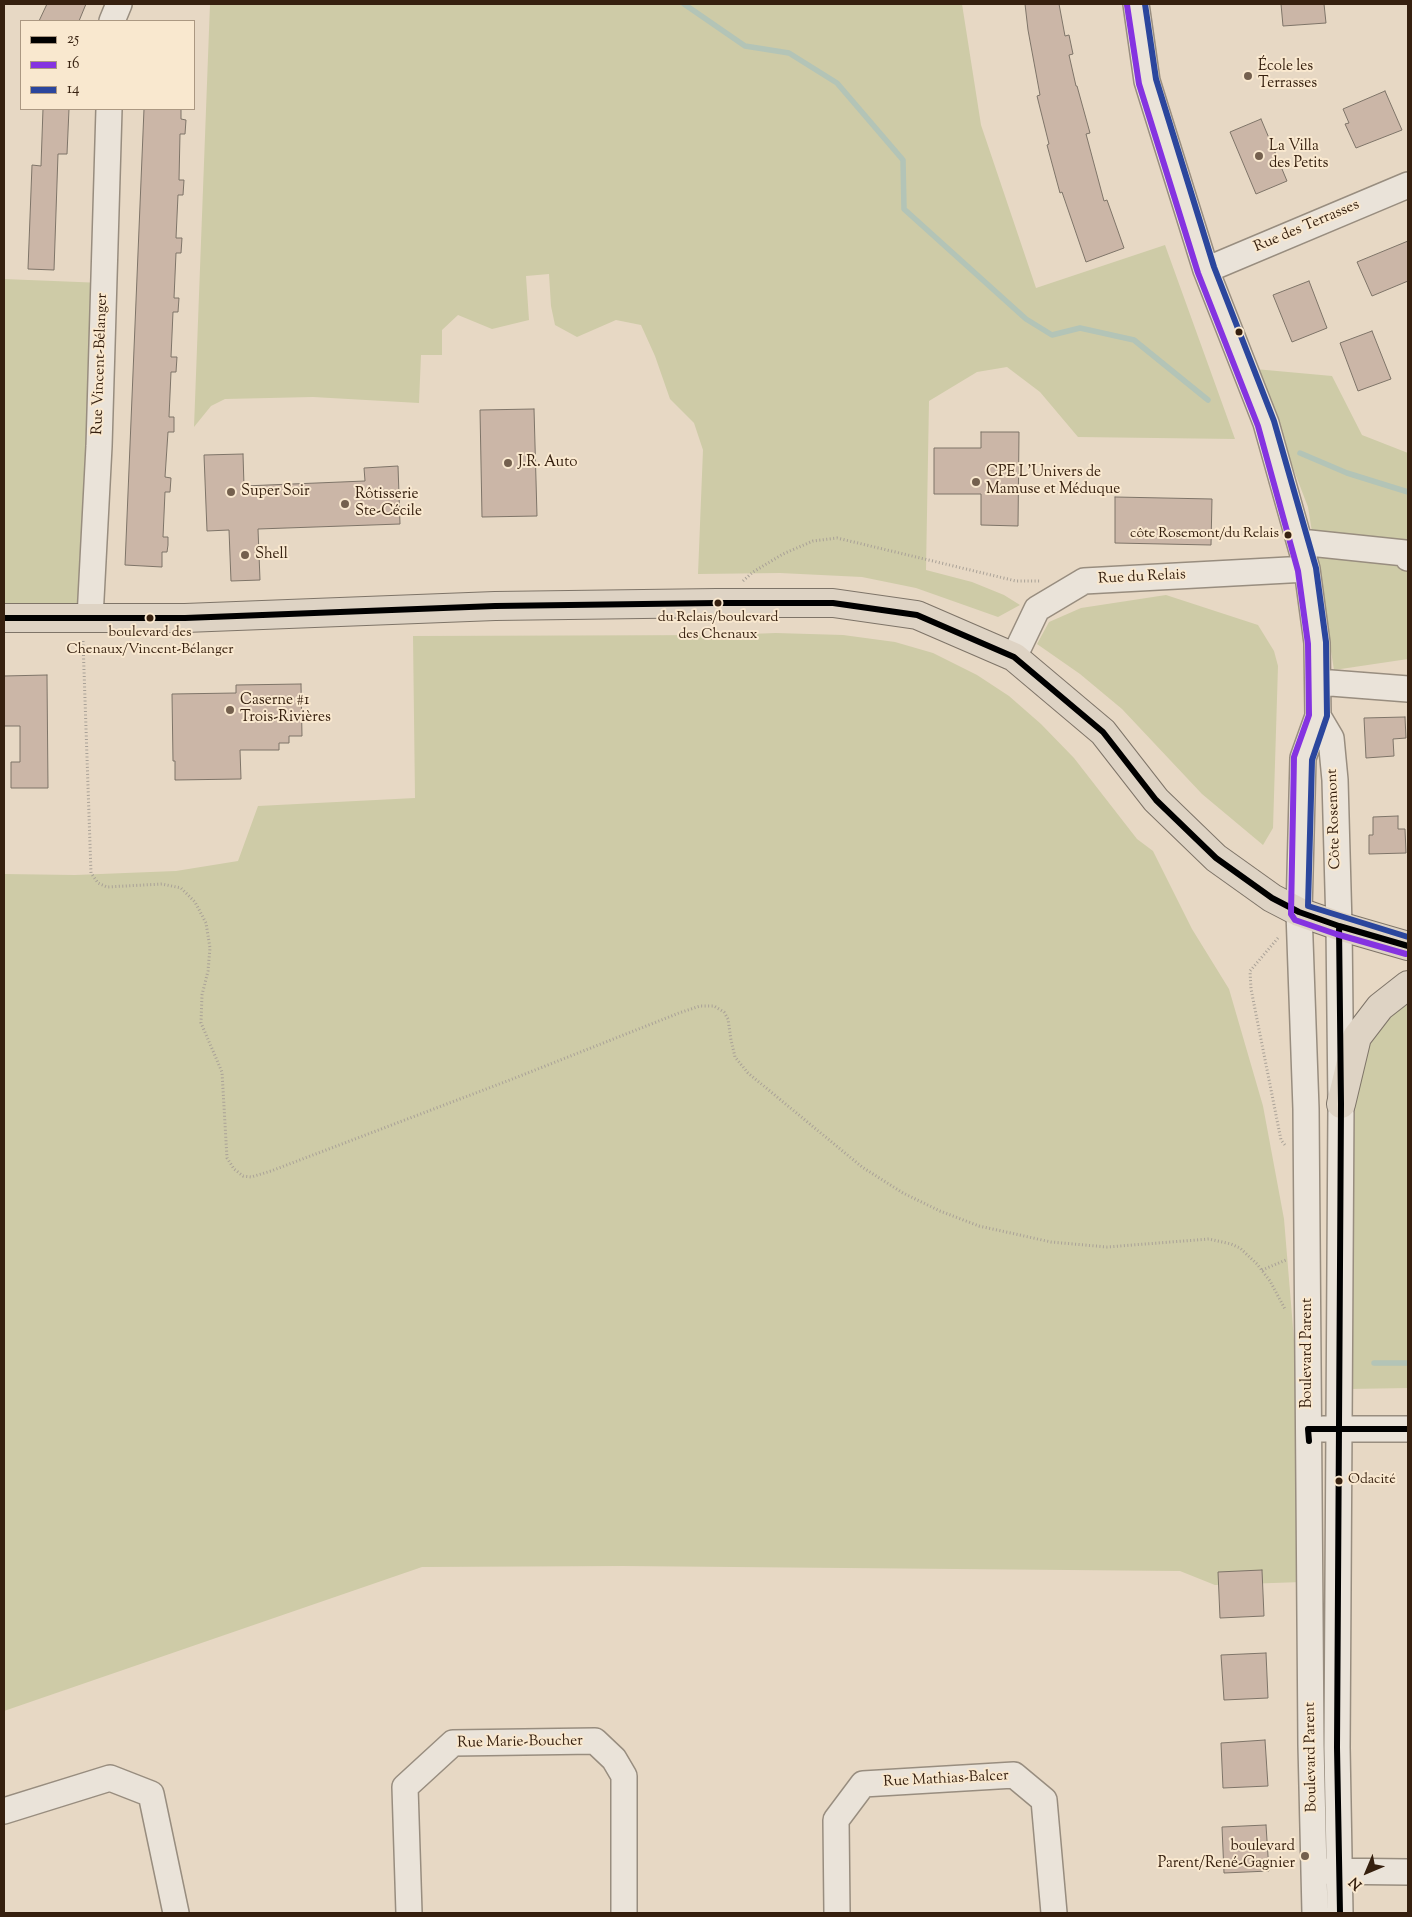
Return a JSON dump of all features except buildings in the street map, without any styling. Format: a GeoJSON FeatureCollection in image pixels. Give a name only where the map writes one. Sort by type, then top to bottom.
{"type":"FeatureCollection","features":[{"type":"Feature","properties":{"kind":"main road"},"geometry":{"type":"LineString","coordinates":[[4,618],[185,618],[495,606],[833,603],[917,615],[1014,657],[1103,732],[1156,800],[1216,858],[1272,898],[1299,912],[1408,946]]}},
{"type":"Feature","properties":{"kind":"main road"},"geometry":{"type":"LineString","coordinates":[[1341,1104],[1358,1037],[1380,1008],[1408,985]]}},
{"type":"Feature","properties":{"kind":"street"},"geometry":{"type":"LineString","coordinates":[[112,20],[119,4]]}},
{"type":"Feature","properties":{"kind":"street","name":"Côte Rosemont"},"geometry":{"type":"LineString","coordinates":[[1136,4],[1147,81],[1206,270],[1266,423],[1307,569],[1317,643],[1318,716],[1303,758],[1299,912]]}},
{"type":"Feature","properties":{"kind":"street","name":"Rue Vincent-Bélanger"},"geometry":{"type":"LineString","coordinates":[[90,618],[99,446],[108,110]]}},
{"type":"Feature","properties":{"kind":"street","name":"Rue des Terrasses"},"geometry":{"type":"LineString","coordinates":[[1206,270],[1408,184]]}},
{"type":"Feature","properties":{"kind":"street"},"geometry":{"type":"LineString","coordinates":[[1300,542],[1405,553],[1408,558]]}},
{"type":"Feature","properties":{"kind":"street","name":"Rue du Relais"},"geometry":{"type":"LineString","coordinates":[[1014,657],[1038,609],[1084,582],[1307,569]]}},
{"type":"Feature","properties":{"kind":"street"},"geometry":{"type":"LineString","coordinates":[[1318,682],[1408,689]]}},
{"type":"Feature","properties":{"kind":"street","name":"Côte Rosemont"},"geometry":{"type":"LineString","coordinates":[[1318,716],[1331,738],[1335,780],[1339,926]]}},
{"type":"Feature","properties":{"kind":"street","name":"Boulevard Parent"},"geometry":{"type":"LineString","coordinates":[[1299,912],[1306,1169],[1311,1745],[1327,1870],[1340,1913]]}},
{"type":"Feature","properties":{"kind":"street","name":"Boulevard Parent"},"geometry":{"type":"LineString","coordinates":[[1316,1913],[1327,1870],[1337,1747],[1341,1104],[1339,926]]}},
{"type":"Feature","properties":{"kind":"street"},"geometry":{"type":"LineString","coordinates":[[1308,1429],[1408,1429]]}},
{"type":"Feature","properties":{"kind":"street","name":"Rue Marie-Boucher"},"geometry":{"type":"LineString","coordinates":[[409,1913],[405,1787],[453,1743],[595,1741],[614,1759],[624,1776],[624,1913]]}},
{"type":"Feature","properties":{"kind":"street","name":"Rue Mathias-Balcer"},"geometry":{"type":"LineString","coordinates":[[838,1913],[836,1820],[863,1784],[1014,1775],[1044,1800],[1054,1913]]}},
{"type":"Feature","properties":{"kind":"street"},"geometry":{"type":"LineString","coordinates":[[4,1811],[110,1778],[151,1794],[176,1913]]}},
{"type":"Feature","properties":{"kind":"street"},"geometry":{"type":"LineString","coordinates":[[1327,1870],[1408,1872]]}},
{"type":"Feature","properties":{"kind":"path"},"geometry":{"type":"LineString","coordinates":[[716,604],[753,572],[783,554],[813,541],[838,538],[1016,581],[1045,581]]}},
{"type":"Feature","properties":{"kind":"path"},"geometry":{"type":"LineString","coordinates":[[90,618],[82,642],[91,873],[98,883],[107,887],[162,884],[181,888],[195,902],[206,923],[210,948],[208,971],[202,995],[200,1023],[222,1072],[227,1158],[234,1169],[243,1176],[251,1177],[271,1172],[679,1013],[700,1006],[714,1006],[720,1008],[728,1019],[735,1057],[748,1073],[862,1167],[903,1193],[940,1211],[979,1226],[1051,1242],[1107,1247],[1209,1238],[1232,1244],[1252,1258],[1262,1270],[1287,1314]]}},
{"type":"Feature","properties":{"kind":"path"},"geometry":{"type":"LineString","coordinates":[[1299,912],[1250,971],[1251,989],[1281,1140],[1306,1169]]}},
{"type":"Feature","properties":{"kind":"shaded area"},"geometry":{"type":"Polygon","coordinates":[[[210,4],[962,4],[981,125],[1036,288],[1165,245],[1235,439],[1078,437],[1040,392],[1007,367],[977,372],[929,401],[926,570],[972,582],[1004,595],[1020,605],[998,617],[916,588],[862,577],[780,573],[698,574],[703,450],[694,423],[670,399],[655,356],[641,325],[616,320],[577,337],[555,325],[551,306],[549,274],[526,276],[529,320],[492,329],[458,315],[442,330],[442,355],[421,355],[419,403],[313,397],[225,399],[211,406],[194,427],[210,4]]]}},
{"type":"Feature","properties":{"kind":"shaded area"},"geometry":{"type":"Polygon","coordinates":[[[4,279],[103,283],[90,618],[4,618],[4,279]]]}},
{"type":"Feature","properties":{"kind":"shaded area"},"geometry":{"type":"Polygon","coordinates":[[[1255,369],[1332,376],[1362,435],[1408,453],[1408,659],[1334,670],[1308,507],[1255,369]]]}},
{"type":"Feature","properties":{"kind":"shaded area"},"geometry":{"type":"Polygon","coordinates":[[[1166,595],[1258,625],[1274,651],[1278,666],[1273,828],[1263,845],[1202,794],[1122,709],[1080,674],[1037,644],[1049,622],[1081,608],[1166,595]]]}},
{"type":"Feature","properties":{"kind":"shaded area"},"geometry":{"type":"Polygon","coordinates":[[[776,633],[843,635],[895,642],[933,653],[977,675],[1009,696],[1041,724],[1074,758],[1137,839],[1153,851],[1192,929],[1229,989],[1263,1106],[1284,1219],[1294,1340],[1300,1476],[1302,1582],[1215,1585],[1180,1571],[623,1566],[422,1567],[4,1711],[4,874],[75,875],[176,871],[238,861],[258,806],[415,798],[413,636],[723,635],[776,633]]]}},
{"type":"Feature","properties":{"kind":"shaded area"},"geometry":{"type":"Polygon","coordinates":[[[1408,1001],[1408,1388],[1349,1389],[1347,1111],[1370,1045],[1388,1018],[1408,1001]]]}},
{"type":"Feature","properties":{"kind":"waterway"},"geometry":{"type":"LineString","coordinates":[[684,4],[745,46],[789,53],[837,83],[903,160],[904,209],[1026,319],[1052,335],[1080,328],[1134,340],[1208,400]]}},
{"type":"Feature","properties":{"kind":"waterway"},"geometry":{"type":"LineString","coordinates":[[1300,453],[1347,473],[1408,492]]}},
{"type":"Feature","properties":{"kind":"waterway"},"geometry":{"type":"LineString","coordinates":[[1374,1363],[1408,1363]]}},
{"type":"Feature","properties":{"kind":"transit line","name":"14"},"geometry":{"type":"LineString","coordinates":[[1145,4],[1156,79],[1214,267],[1274,421],[1316,568],[1326,642],[1327,716],[1312,760],[1308,906],[1408,937]]}},
{"type":"Feature","properties":{"kind":"transit line","name":"16"},"geometry":{"type":"LineString","coordinates":[[1127,5],[1139,84],[1198,273],[1258,426],[1298,571],[1308,644],[1309,715],[1294,757],[1291,914],[1295,920],[1406,954]]}},
{"type":"Feature","properties":{"kind":"transit line","name":"25"},"geometry":{"type":"LineString","coordinates":[[4,618],[185,618],[495,606],[717,603],[833,603],[917,615],[1014,657],[1103,732],[1156,800],[1216,858],[1272,898],[1299,912],[1408,946]]}},
{"type":"Feature","properties":{"kind":"transit line","name":"25"},"geometry":{"type":"LineString","coordinates":[[1339,926],[1341,1104],[1337,1747],[1340,1913]]}},
{"type":"Feature","properties":{"kind":"transit line","name":"25"},"geometry":{"type":"LineString","coordinates":[[1309,1441],[1308,1429],[1408,1429]]}},
{"type":"Feature","properties":{"kind":"place","name":"École les Terrasses"},"geometry":{"type":"Point","coordinates":[1248,76]}},
{"type":"Feature","properties":{"kind":"place","name":"La Villa des Petits"},"geometry":{"type":"Point","coordinates":[1259,156]}},
{"type":"Feature","properties":{"kind":"place","name":"J.R. Auto"},"geometry":{"type":"Point","coordinates":[508,463]}},
{"type":"Feature","properties":{"kind":"place","name":"CPE L'Univers de Mamuse et Méduque"},"geometry":{"type":"Point","coordinates":[976,482]}},
{"type":"Feature","properties":{"kind":"place","name":"Super Soir"},"geometry":{"type":"Point","coordinates":[231,492]}},
{"type":"Feature","properties":{"kind":"place","name":"Rôtisserie Ste-Cécile"},"geometry":{"type":"Point","coordinates":[345,504]}},
{"type":"Feature","properties":{"kind":"place","name":"côte Rosemont/du Relais"},"geometry":{"type":"Point","coordinates":[1288,535]}},
{"type":"Feature","properties":{"kind":"place","name":"Shell"},"geometry":{"type":"Point","coordinates":[245,555]}},
{"type":"Feature","properties":{"kind":"place","name":"du Relais/boulevard des Chenaux"},"geometry":{"type":"Point","coordinates":[718,603]}},
{"type":"Feature","properties":{"kind":"place","name":"boulevard des Chenaux/Vincent-Bélanger"},"geometry":{"type":"Point","coordinates":[150,618]}},
{"type":"Feature","properties":{"kind":"place","name":"Caserne #1 Trois-Rivières"},"geometry":{"type":"Point","coordinates":[230,710]}},
{"type":"Feature","properties":{"kind":"place","name":"Odacité"},"geometry":{"type":"Point","coordinates":[1339,1481]}},
{"type":"Feature","properties":{"kind":"place","name":"boulevard Parent/René-Gagnier"},"geometry":{"type":"Point","coordinates":[1305,1856]}}]}
